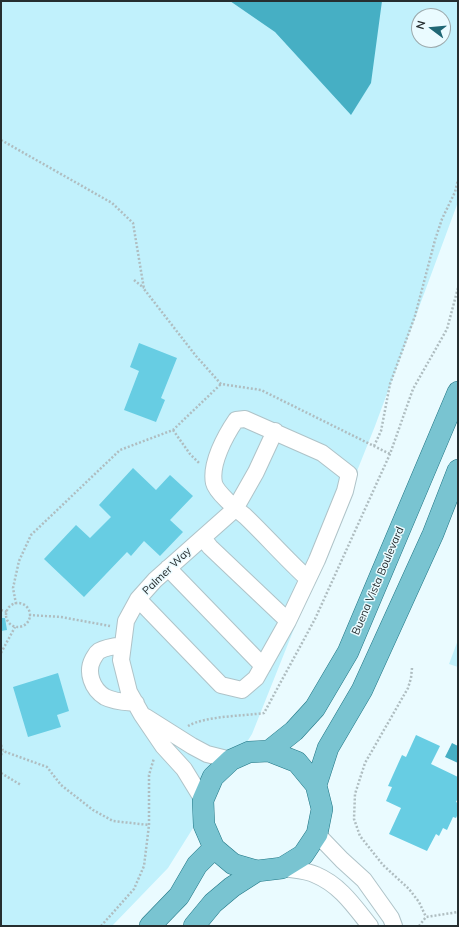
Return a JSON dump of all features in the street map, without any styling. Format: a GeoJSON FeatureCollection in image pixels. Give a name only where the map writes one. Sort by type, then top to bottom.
{"type":"FeatureCollection","features":[{"type":"Feature","properties":{"kind":"main road","name":"Buena Vista Boulevard"},"geometry":{"type":"LineString","coordinates":[[269,752],[294,731],[315,708],[348,652],[458,392]]}},
{"type":"Feature","properties":{"kind":"main road"},"geometry":{"type":"LineString","coordinates":[[316,785],[328,748],[365,683],[433,534],[458,470]]}},
{"type":"Feature","properties":{"kind":"main road"},"geometry":{"type":"LineString","coordinates":[[250,752],[269,752],[297,762],[316,785],[322,809],[317,834],[303,855],[282,868],[257,871],[233,864],[214,848],[204,825],[203,800],[213,777],[231,760],[250,752]]}},
{"type":"Feature","properties":{"kind":"main road"},"geometry":{"type":"LineString","coordinates":[[150,926],[179,896],[197,865],[214,848]]}},
{"type":"Feature","properties":{"kind":"main road"},"geometry":{"type":"LineString","coordinates":[[194,926],[213,903],[232,887],[257,871]]}},
{"type":"Feature","properties":{"kind":"street"},"geometry":{"type":"LineString","coordinates":[[138,599],[221,685],[242,690],[256,678],[288,621],[308,579],[317,560],[345,491],[349,474],[322,452],[245,419],[236,420],[224,437],[213,474],[214,485],[235,509],[308,579]]}},
{"type":"Feature","properties":{"kind":"street","name":"Palmer Way"},"geometry":{"type":"LineString","coordinates":[[203,800],[184,769],[163,746],[129,692],[121,660],[126,621],[138,599],[168,568],[235,509],[256,472],[275,431]]}},
{"type":"Feature","properties":{"kind":"street"},"geometry":{"type":"LineString","coordinates":[[203,538],[210,547],[288,621]]}},
{"type":"Feature","properties":{"kind":"street"},"geometry":{"type":"LineString","coordinates":[[168,568],[263,666]]}},
{"type":"Feature","properties":{"kind":"street"},"geometry":{"type":"LineString","coordinates":[[124,638],[110,647],[97,652],[92,662],[90,674],[93,685],[103,696],[139,709],[192,746],[207,754],[231,760]]}},
{"type":"Feature","properties":{"kind":"street"},"geometry":{"type":"LineString","coordinates":[[317,834],[364,880],[391,918],[394,926]]}},
{"type":"Feature","properties":{"kind":"street"},"geometry":{"type":"LineString","coordinates":[[282,868],[314,874],[331,883],[345,895],[370,926]]}},
{"type":"Feature","properties":{"kind":"path"},"geometry":{"type":"LineString","coordinates":[[1,140],[112,203],[133,223],[144,289]]}},
{"type":"Feature","properties":{"kind":"path"},"geometry":{"type":"LineString","coordinates":[[374,446],[380,431],[390,384],[414,316],[435,240],[442,219],[455,192],[458,180]]}},
{"type":"Feature","properties":{"kind":"path"},"geometry":{"type":"LineString","coordinates":[[134,280],[144,289],[196,356],[221,384],[261,390],[390,454]]}},
{"type":"Feature","properties":{"kind":"path"},"geometry":{"type":"LineString","coordinates":[[16,604],[13,588],[19,561],[31,535],[120,450],[172,430],[221,384]]}},
{"type":"Feature","properties":{"kind":"path"},"geometry":{"type":"LineString","coordinates":[[172,430],[190,454],[213,474]]}},
{"type":"Feature","properties":{"kind":"path"},"geometry":{"type":"LineString","coordinates":[[16,604],[25,606],[29,612],[29,615],[25,624],[15,627],[8,623],[6,616],[10,607],[16,604]]}},
{"type":"Feature","properties":{"kind":"path"},"geometry":{"type":"LineString","coordinates":[[1,610],[7,612]]}},
{"type":"Feature","properties":{"kind":"path"},"geometry":{"type":"LineString","coordinates":[[29,615],[61,617],[110,627],[124,638]]}},
{"type":"Feature","properties":{"kind":"path"},"geometry":{"type":"LineString","coordinates":[[1,653],[15,627]]}},
{"type":"Feature","properties":{"kind":"path"},"geometry":{"type":"LineString","coordinates":[[412,668],[408,688],[365,763],[355,794],[354,819],[360,836],[383,866],[409,889],[419,902],[426,917]]}},
{"type":"Feature","properties":{"kind":"path"},"geometry":{"type":"LineString","coordinates":[[1,745],[3,751],[1,755]]}},
{"type":"Feature","properties":{"kind":"path"},"geometry":{"type":"LineString","coordinates":[[3,751],[47,767],[61,785],[93,810],[113,821],[149,825]]}},
{"type":"Feature","properties":{"kind":"path"},"geometry":{"type":"LineString","coordinates":[[1,773],[21,785]]}},
{"type":"Feature","properties":{"kind":"path"},"geometry":{"type":"LineString","coordinates":[[419,926],[426,917],[458,912]]}},
{"type":"Feature","properties":{"kind":"shaded area"},"geometry":{"type":"Polygon","coordinates":[[[1,1],[458,1],[458,202],[375,426],[252,734],[168,868],[112,926],[1,926],[1,1]]]}},
{"type":"Feature","properties":{"kind":"shaded area"},"geometry":{"type":"Polygon","coordinates":[[[458,640],[458,667],[449,664],[458,640]]]}},
{"type":"Feature","properties":{"kind":"water"},"geometry":{"type":"Polygon","coordinates":[[[230,1],[382,1],[371,83],[351,115],[275,32],[230,1]]]}},
{"type":"Feature","properties":{"kind":"water"},"geometry":{"type":"Polygon","coordinates":[[[452,743],[458,746],[458,763],[445,757],[452,743]]]}},
{"type":"Feature","properties":{"kind":"building"},"geometry":{"type":"Polygon","coordinates":[[[139,343],[177,358],[161,398],[165,400],[156,422],[124,410],[139,371],[130,367],[139,343]]]}},
{"type":"Feature","properties":{"kind":"building"},"geometry":{"type":"Polygon","coordinates":[[[133,468],[156,490],[170,475],[193,496],[170,520],[183,532],[160,556],[144,541],[131,556],[127,552],[84,597],[44,559],[76,525],[90,538],[111,517],[99,505],[133,468]]]}},
{"type":"Feature","properties":{"kind":"building"},"geometry":{"type":"Polygon","coordinates":[[[1,618],[5,618],[7,630],[1,631],[1,618]]]}},
{"type":"Feature","properties":{"kind":"building"},"geometry":{"type":"Polygon","coordinates":[[[58,673],[69,711],[57,715],[61,727],[28,737],[13,687],[58,673]]]}},
{"type":"Feature","properties":{"kind":"building"},"geometry":{"type":"Polygon","coordinates":[[[416,735],[440,746],[431,764],[458,777],[458,798],[456,802],[458,803],[458,814],[456,818],[453,817],[447,830],[443,828],[439,836],[436,834],[427,851],[389,834],[401,808],[386,801],[392,787],[388,786],[402,755],[406,757],[416,735]]]}}]}
